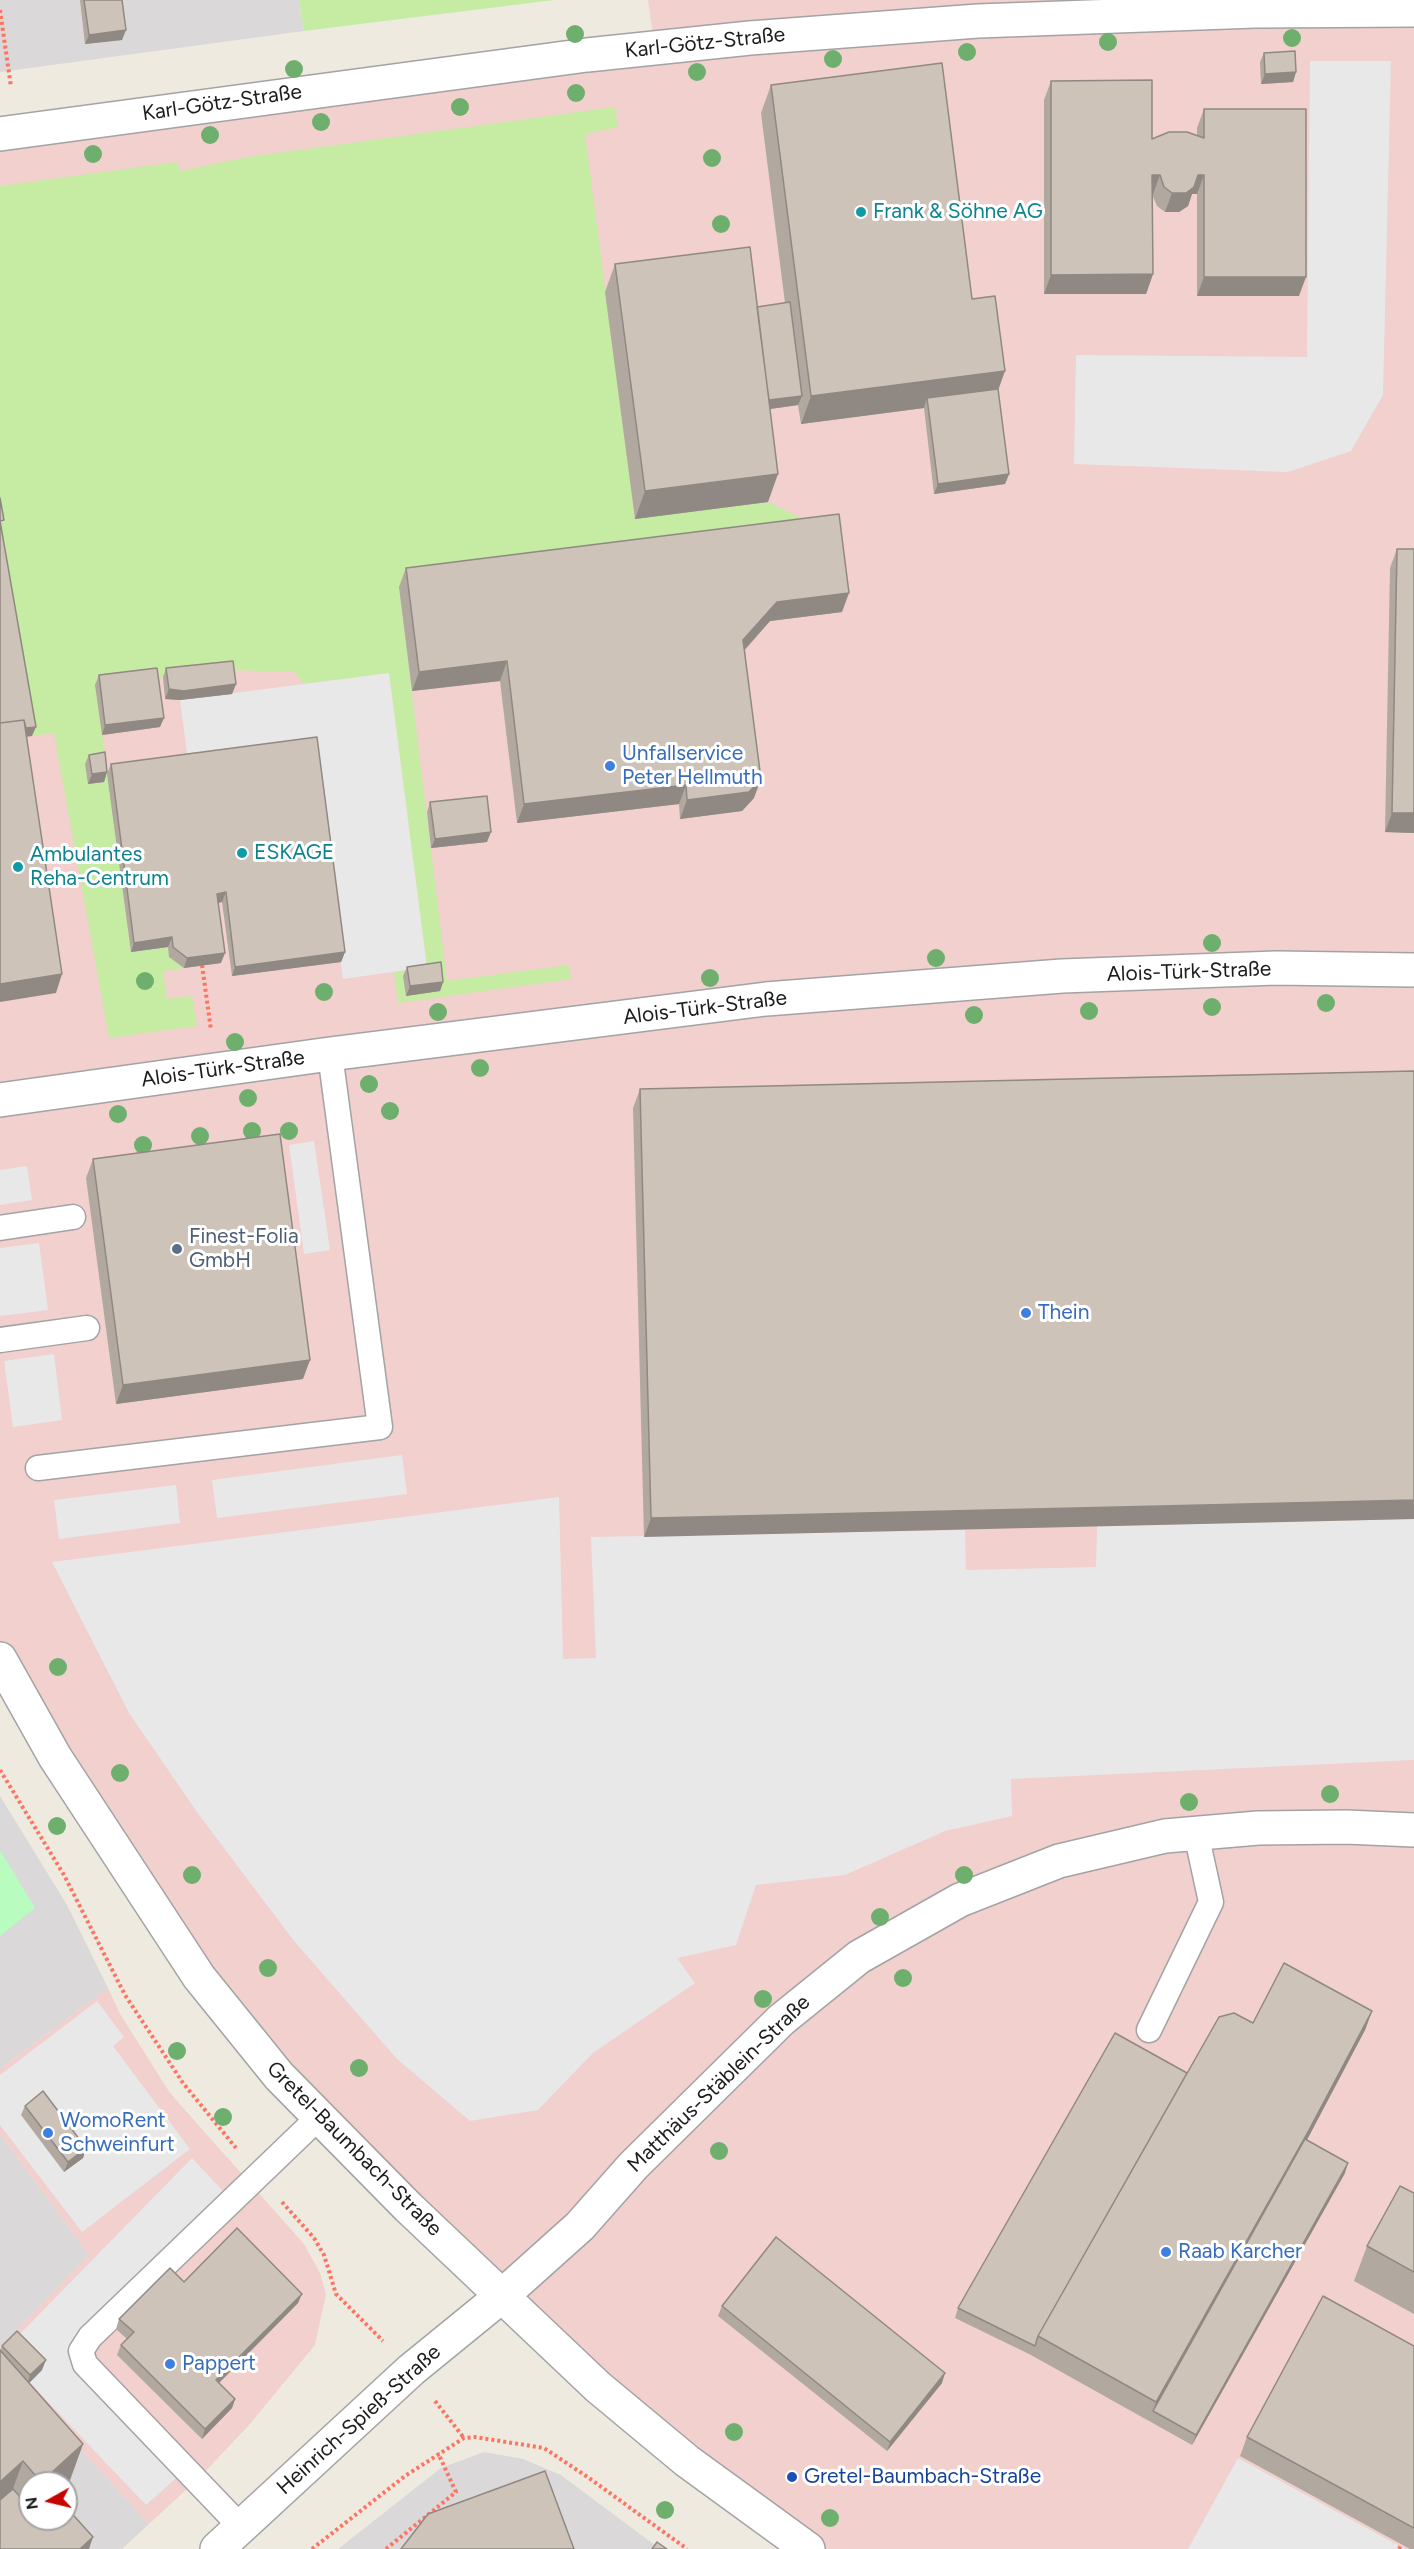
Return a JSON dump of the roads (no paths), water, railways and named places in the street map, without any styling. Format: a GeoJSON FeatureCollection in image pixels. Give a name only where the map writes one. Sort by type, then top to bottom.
{"type":"FeatureCollection","features":[{"type":"Feature","properties":{"kind":"street","name":"Karl-Götz-Straße"},"geometry":{"type":"LineString","coordinates":[[0,134],[576,56],[750,38],[978,21],[1255,11],[1414,10]]}},
{"type":"Feature","properties":{"kind":"street","name":"Alois-Türk-Straße"},"geometry":{"type":"LineString","coordinates":[[0,1100],[330,1054],[766,999],[1062,976],[1276,968],[1414,970]]}},
{"type":"Feature","properties":{"kind":"street","name":"Gretel-Baumbach-Straße"},"geometry":{"type":"LineString","coordinates":[[0,1659],[54,1757],[199,1977],[279,2076],[408,2207],[616,2402],[687,2461],[808,2549]]}},
{"type":"Feature","properties":{"kind":"street","name":"Matthäus-Stäblein-Straße"},"geometry":{"type":"LineString","coordinates":[[503,2295],[580,2226],[633,2166],[781,2020],[859,1957],[960,1900],[1059,1861],[1165,1836],[1257,1828],[1346,1827],[1414,1830]]}},
{"type":"Feature","properties":{"kind":"street","name":"Heinrich-Spieß-Straße"},"geometry":{"type":"LineString","coordinates":[[217,2549],[411,2370],[503,2295]]}},
{"type":"Feature","properties":{"kind":"lane"},"geometry":{"type":"LineString","coordinates":[[38,1468],[380,1427],[330,1054]]}},
{"type":"Feature","properties":{"kind":"lane"},"geometry":{"type":"LineString","coordinates":[[0,1228],[73,1217]]}},
{"type":"Feature","properties":{"kind":"lane"},"geometry":{"type":"LineString","coordinates":[[0,1340],[87,1328]]}},
{"type":"Feature","properties":{"kind":"lane"},"geometry":{"type":"LineString","coordinates":[[1149,2030],[1211,1902],[1196,1833]]}},
{"type":"Feature","properties":{"kind":"lane"},"geometry":{"type":"LineString","coordinates":[[241,2527],[85,2364],[81,2351],[90,2337],[319,2117]]}},
{"type":"Feature","properties":{"kind":"place","name":"Frank & Söhne AG"},"geometry":{"type":"Point","coordinates":[861,212]}},
{"type":"Feature","properties":{"kind":"place","name":"Unfallservice Peter Hellmuth"},"geometry":{"type":"Point","coordinates":[610,766]}},
{"type":"Feature","properties":{"kind":"place","name":"ESKAGE"},"geometry":{"type":"Point","coordinates":[242,853]}},
{"type":"Feature","properties":{"kind":"place","name":"Ambulantes Reha-Centrum"},"geometry":{"type":"Point","coordinates":[18,867]}},
{"type":"Feature","properties":{"kind":"place","name":"Finest-Folia GmbH"},"geometry":{"type":"Point","coordinates":[177,1249]}},
{"type":"Feature","properties":{"kind":"place","name":"Thein"},"geometry":{"type":"Point","coordinates":[1026,1313]}},
{"type":"Feature","properties":{"kind":"place","name":"WomoRent Schweinfurt"},"geometry":{"type":"Point","coordinates":[48,2133]}},
{"type":"Feature","properties":{"kind":"place","name":"Raab Karcher"},"geometry":{"type":"Point","coordinates":[1166,2252]}},
{"type":"Feature","properties":{"kind":"place","name":"Pappert"},"geometry":{"type":"Point","coordinates":[170,2364]}},
{"type":"Feature","properties":{"kind":"place","name":"Gretel-Baumbach-Straße"},"geometry":{"type":"Point","coordinates":[792,2477]}}]}
